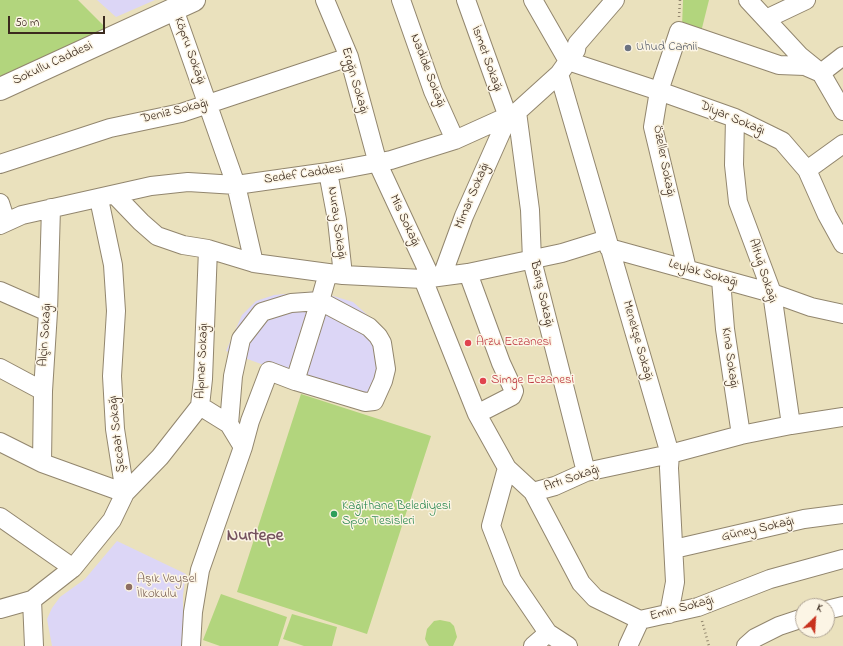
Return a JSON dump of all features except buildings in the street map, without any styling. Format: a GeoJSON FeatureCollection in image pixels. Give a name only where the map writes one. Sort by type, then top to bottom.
{"type":"FeatureCollection","features":[{"type":"Feature","properties":{"kind":"main road","name":"Sokullu Caddesi"},"geometry":{"type":"LineString","coordinates":[[0,88],[194,0]]}},
{"type":"Feature","properties":{"kind":"street","name":"Ergğn Sokağı"},"geometry":{"type":"LineString","coordinates":[[324,0],[349,57],[378,164]]}},
{"type":"Feature","properties":{"kind":"street","name":"Nadide Sokağı"},"geometry":{"type":"LineString","coordinates":[[401,0],[433,91],[455,140]]}},
{"type":"Feature","properties":{"kind":"street","name":"İsmet Sokağı"},"geometry":{"type":"LineString","coordinates":[[466,0],[512,115]]}},
{"type":"Feature","properties":{"kind":"street","name":"Menekşe Sokağı"},"geometry":{"type":"LineString","coordinates":[[533,0],[567,62],[608,243],[670,454],[669,468],[675,582],[669,614]]}},
{"type":"Feature","properties":{"kind":"street","name":"Sedef Caddesi"},"geometry":{"type":"LineString","coordinates":[[3,224],[22,215],[151,186],[188,182],[236,185],[328,172],[378,164],[455,140],[512,115],[582,48],[609,6],[623,0]]}},
{"type":"Feature","properties":{"kind":"street"},"geometry":{"type":"LineString","coordinates":[[748,0],[800,56],[821,73],[843,111]]}},
{"type":"Feature","properties":{"kind":"street"},"geometry":{"type":"LineString","coordinates":[[766,19],[806,0]]}},
{"type":"Feature","properties":{"kind":"street","name":"Köpru Sokağı"},"geometry":{"type":"LineString","coordinates":[[174,9],[236,185],[254,263]]}},
{"type":"Feature","properties":{"kind":"street","name":"Özeller Sokağı"},"geometry":{"type":"LineString","coordinates":[[687,269],[653,127],[659,90],[679,31],[779,65],[805,66],[821,73]]}},
{"type":"Feature","properties":{"kind":"street"},"geometry":{"type":"LineString","coordinates":[[821,73],[843,56]]}},
{"type":"Feature","properties":{"kind":"street","name":"Deniz Sokağı"},"geometry":{"type":"LineString","coordinates":[[0,164],[110,128],[181,113],[349,57]]}},
{"type":"Feature","properties":{"kind":"street","name":"Diyar Sokağı"},"geometry":{"type":"LineString","coordinates":[[567,62],[659,90],[735,118],[782,141],[806,170],[827,215],[843,244]]}},
{"type":"Feature","properties":{"kind":"street","name":"Barış Sokağı"},"geometry":{"type":"LineString","coordinates":[[512,115],[530,210],[532,260],[586,472]]}},
{"type":"Feature","properties":{"kind":"street","name":"Mimar Sokağı"},"geometry":{"type":"LineString","coordinates":[[432,277],[464,216],[512,115]]}},
{"type":"Feature","properties":{"kind":"street","name":"Altuğ Sokağı"},"geometry":{"type":"LineString","coordinates":[[735,118],[734,165],[738,202],[772,293],[791,425]]}},
{"type":"Feature","properties":{"kind":"street"},"geometry":{"type":"LineString","coordinates":[[806,170],[843,144]]}},
{"type":"Feature","properties":{"kind":"street","name":"Mis Sokağı"},"geometry":{"type":"LineString","coordinates":[[378,164],[432,277],[477,414]]}},
{"type":"Feature","properties":{"kind":"street","name":"Nuray Sokağı"},"geometry":{"type":"LineString","coordinates":[[328,172],[337,220],[335,274]]}},
{"type":"Feature","properties":{"kind":"street"},"geometry":{"type":"LineString","coordinates":[[107,197],[157,236],[183,245],[208,249],[254,263],[335,274],[432,277],[468,273],[608,243]]}},
{"type":"Feature","properties":{"kind":"street","name":"Şecaat Sokağı"},"geometry":{"type":"LineString","coordinates":[[107,197],[116,311],[112,376],[115,429],[125,493]]}},
{"type":"Feature","properties":{"kind":"street"},"geometry":{"type":"LineString","coordinates":[[0,203],[3,224]]}},
{"type":"Feature","properties":{"kind":"street","name":"Alçin Sokağı"},"geometry":{"type":"LineString","coordinates":[[42,463],[43,391],[48,312],[51,208]]}},
{"type":"Feature","properties":{"kind":"street","name":"Leylak Sokağı"},"geometry":{"type":"LineString","coordinates":[[608,243],[721,280],[772,293],[811,307],[843,314]]}},
{"type":"Feature","properties":{"kind":"street","name":"Alpınar Sokağı"},"geometry":{"type":"LineString","coordinates":[[125,493],[160,457],[200,406],[203,379],[208,249]]}},
{"type":"Feature","properties":{"kind":"street"},"geometry":{"type":"LineString","coordinates":[[468,273],[501,363],[514,391],[512,396],[477,414]]}},
{"type":"Feature","properties":{"kind":"street"},"geometry":{"type":"LineString","coordinates":[[295,380],[320,301],[335,274]]}},
{"type":"Feature","properties":{"kind":"street","name":"Kına Sokağı"},"geometry":{"type":"LineString","coordinates":[[721,280],[725,329],[741,435]]}},
{"type":"Feature","properties":{"kind":"street"},"geometry":{"type":"LineString","coordinates":[[0,291],[48,312]]}},
{"type":"Feature","properties":{"kind":"street"},"geometry":{"type":"LineString","coordinates":[[191,646],[193,612],[200,570],[243,447],[250,421],[269,371],[365,402],[374,401],[385,375],[386,364],[384,351],[378,336],[369,327],[320,301],[291,303],[262,312],[241,339],[233,376],[229,424]]}},
{"type":"Feature","properties":{"kind":"street"},"geometry":{"type":"LineString","coordinates":[[0,368],[43,391]]}},
{"type":"Feature","properties":{"kind":"street"},"geometry":{"type":"LineString","coordinates":[[200,406],[229,424],[243,447]]}},
{"type":"Feature","properties":{"kind":"street","name":"Artı Sokağı"},"geometry":{"type":"LineString","coordinates":[[477,414],[507,468],[533,492],[555,486],[586,472],[670,454],[741,435],[843,417]]}},
{"type":"Feature","properties":{"kind":"street"},"geometry":{"type":"LineString","coordinates":[[0,442],[42,463],[125,493],[112,520],[73,568],[32,600],[0,609]]}},
{"type":"Feature","properties":{"kind":"street"},"geometry":{"type":"LineString","coordinates":[[507,468],[491,526],[512,580],[548,633],[568,646]]}},
{"type":"Feature","properties":{"kind":"street","name":"Emin Sokağı"},"geometry":{"type":"LineString","coordinates":[[533,492],[580,583],[595,598],[640,620],[698,607],[770,579],[843,559]]}},
{"type":"Feature","properties":{"kind":"street","name":"Güney Sokağı"},"geometry":{"type":"LineString","coordinates":[[674,549],[804,519],[843,514]]}},
{"type":"Feature","properties":{"kind":"street"},"geometry":{"type":"LineString","coordinates":[[0,517],[73,568]]}},
{"type":"Feature","properties":{"kind":"street"},"geometry":{"type":"LineString","coordinates":[[32,600],[34,646]]}},
{"type":"Feature","properties":{"kind":"street"},"geometry":{"type":"LineString","coordinates":[[628,646],[640,620]]}},
{"type":"Feature","properties":{"kind":"street"},"geometry":{"type":"LineString","coordinates":[[746,646],[755,638],[779,626],[795,621]]}},
{"type":"Feature","properties":{"kind":"street"},"geometry":{"type":"LineString","coordinates":[[533,646],[548,633]]}},
{"type":"Feature","properties":{"kind":"path"},"geometry":{"type":"LineString","coordinates":[[698,607],[709,646]]}},
{"type":"Feature","properties":{"kind":"shaded area"},"geometry":{"type":"Polygon","coordinates":[[[97,0],[155,0],[116,17],[97,0]]]}},
{"type":"Feature","properties":{"kind":"shaded area"},"geometry":{"type":"Polygon","coordinates":[[[317,291],[353,302],[373,320],[388,346],[371,405],[226,351],[242,315],[256,301],[274,295],[317,291]]]}},
{"type":"Feature","properties":{"kind":"shaded area","name":"Aşık Veysel İlkokulu"},"geometry":{"type":"Polygon","coordinates":[[[117,541],[186,574],[183,595],[183,646],[52,646],[47,619],[52,608],[60,597],[85,579],[117,541]]]}},
{"type":"Feature","properties":{"kind":"green space"},"geometry":{"type":"Polygon","coordinates":[[[0,0],[78,0],[106,28],[0,80],[0,0]]]}},
{"type":"Feature","properties":{"kind":"green space"},"geometry":{"type":"Polygon","coordinates":[[[683,0],[709,0],[701,32],[682,27],[683,0]]]}},
{"type":"Feature","properties":{"kind":"green space","name":"Kağıthane Belediyesi Spor Tesisleri"},"geometry":{"type":"Polygon","coordinates":[[[301,394],[431,436],[367,634],[237,592],[301,394]]]}},
{"type":"Feature","properties":{"kind":"green space"},"geometry":{"type":"Polygon","coordinates":[[[221,594],[287,617],[278,646],[220,646],[203,640],[221,594]]]}},
{"type":"Feature","properties":{"kind":"green space"},"geometry":{"type":"Polygon","coordinates":[[[292,614],[337,627],[332,646],[304,646],[283,639],[292,614]]]}},
{"type":"Feature","properties":{"kind":"green space"},"geometry":{"type":"Polygon","coordinates":[[[440,620],[450,622],[454,626],[457,637],[453,646],[429,646],[425,639],[427,629],[434,621],[440,620]]]}},
{"type":"Feature","properties":{"kind":"place","name":"Uhud Camii"},"geometry":{"type":"Point","coordinates":[628,48]}},
{"type":"Feature","properties":{"kind":"place","name":"Arzu Eczanesi"},"geometry":{"type":"Point","coordinates":[468,343]}},
{"type":"Feature","properties":{"kind":"place","name":"Simge Eczanesi"},"geometry":{"type":"Point","coordinates":[483,381]}},
{"type":"Feature","properties":{"kind":"place","name":"Kağıthane Belediyesi Spor Tesisleri"},"geometry":{"type":"Point","coordinates":[334,514]}},
{"type":"Feature","properties":{"kind":"place","name":"Aşık Veysel İlkokulu"},"geometry":{"type":"Point","coordinates":[129,587]}},
{"type":"Feature","properties":{"kind":"district","name":"Nurtepe"},"geometry":{"type":"Point","coordinates":[255,537]}}]}
